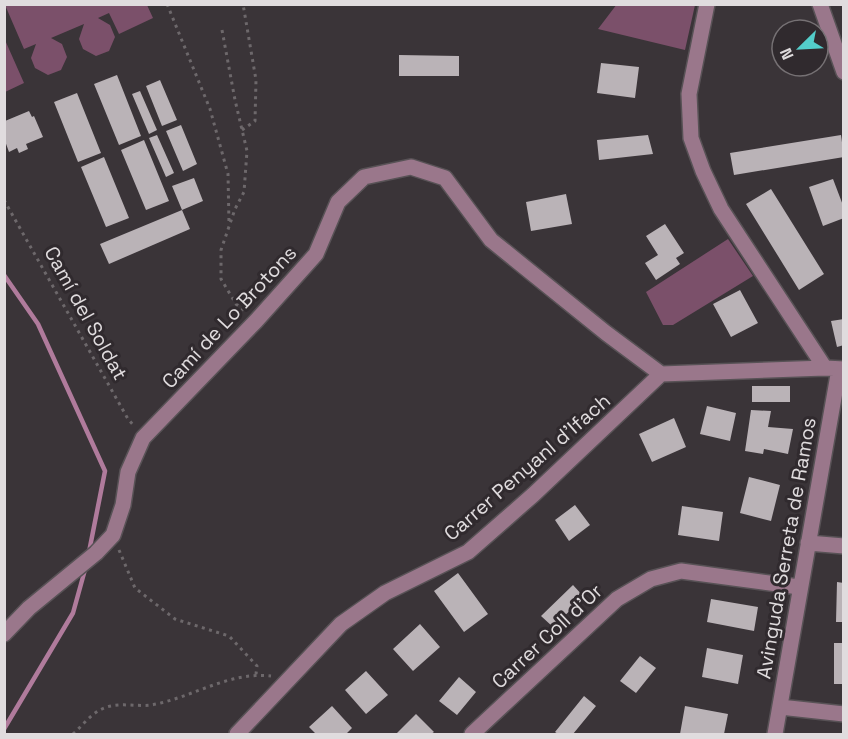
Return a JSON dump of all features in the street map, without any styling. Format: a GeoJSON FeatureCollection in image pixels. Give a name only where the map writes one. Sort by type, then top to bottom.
{"type":"FeatureCollection","features":[{"type":"Feature","properties":{"kind":"street"},"geometry":{"type":"LineString","coordinates":[[707,4],[689,94],[691,138],[721,209],[836,369]]}},
{"type":"Feature","properties":{"kind":"street"},"geometry":{"type":"LineString","coordinates":[[820,4],[843,72]]}},
{"type":"Feature","properties":{"kind":"street","name":"Camí de Lo Brotons"},"geometry":{"type":"LineString","coordinates":[[4,634],[29,608],[96,553],[113,535],[123,505],[128,472],[143,438],[256,321],[316,254],[338,201],[364,177],[411,167],[445,178],[491,240],[606,333],[661,374]]}},
{"type":"Feature","properties":{"kind":"street"},"geometry":{"type":"LineString","coordinates":[[661,374],[836,369]]}},
{"type":"Feature","properties":{"kind":"street","name":"Avinguda Serreta de Ramos"},"geometry":{"type":"LineString","coordinates":[[775,735],[836,369]]}},
{"type":"Feature","properties":{"kind":"street","name":"Carrer Penyanl d'Ifach"},"geometry":{"type":"LineString","coordinates":[[237,735],[340,624],[385,593],[468,552],[533,495],[661,374]]}},
{"type":"Feature","properties":{"kind":"street"},"geometry":{"type":"LineString","coordinates":[[808,543],[843,546]]}},
{"type":"Feature","properties":{"kind":"street","name":"Carrer Coll d'Or"},"geometry":{"type":"LineString","coordinates":[[472,735],[617,599],[651,579],[681,571],[799,587]]}},
{"type":"Feature","properties":{"kind":"street"},"geometry":{"type":"LineString","coordinates":[[780,707],[843,714]]}},
{"type":"Feature","properties":{"kind":"path"},"geometry":{"type":"LineString","coordinates":[[167,4],[210,109],[228,174],[229,225]]}},
{"type":"Feature","properties":{"kind":"path"},"geometry":{"type":"LineString","coordinates":[[242,130],[255,122],[256,80],[243,4]]}},
{"type":"Feature","properties":{"kind":"path"},"geometry":{"type":"LineString","coordinates":[[222,30],[247,151],[244,192],[221,250],[221,279],[236,304],[256,321]]}},
{"type":"Feature","properties":{"kind":"path","name":"Camí del Soldat"},"geometry":{"type":"LineString","coordinates":[[4,200],[128,420],[143,438]]}},
{"type":"Feature","properties":{"kind":"path"},"geometry":{"type":"LineString","coordinates":[[113,535],[135,588],[175,619],[229,636],[257,666],[256,674]]}},
{"type":"Feature","properties":{"kind":"path"},"geometry":{"type":"LineString","coordinates":[[73,735],[101,709],[125,704],[148,705],[171,700],[232,678],[256,674],[290,678]]}},
{"type":"Feature","properties":{"kind":"shaded area"},"geometry":{"type":"Polygon","coordinates":[[[617,4],[695,5],[685,50],[598,29],[617,4]]]}},
{"type":"Feature","properties":{"kind":"shaded area"},"geometry":{"type":"Polygon","coordinates":[[[5,5],[147,5],[153,18],[119,34],[109,13],[98,18],[110,25],[115,37],[109,51],[96,56],[83,49],[79,39],[84,24],[51,38],[62,44],[67,57],[61,70],[48,75],[35,68],[31,58],[36,44],[24,49],[5,5]]]}},
{"type":"Feature","properties":{"kind":"shaded area"},"geometry":{"type":"Polygon","coordinates":[[[5,40],[24,83],[4,92],[5,40]]]}},
{"type":"Feature","properties":{"kind":"shaded area"},"geometry":{"type":"Polygon","coordinates":[[[728,239],[753,276],[673,325],[663,325],[646,292],[728,239]]]}},
{"type":"Feature","properties":{"kind":"building"},"geometry":{"type":"Polygon","coordinates":[[[399,55],[459,56],[459,76],[399,76],[399,55]]]}},
{"type":"Feature","properties":{"kind":"building"},"geometry":{"type":"Polygon","coordinates":[[[601,63],[639,67],[635,98],[597,93],[601,63]]]}},
{"type":"Feature","properties":{"kind":"building"},"geometry":{"type":"Polygon","coordinates":[[[117,75],[141,136],[119,145],[94,84],[117,75]]]}},
{"type":"Feature","properties":{"kind":"building"},"geometry":{"type":"Polygon","coordinates":[[[160,80],[177,120],[162,126],[146,86],[160,80]]]}},
{"type":"Feature","properties":{"kind":"building"},"geometry":{"type":"Polygon","coordinates":[[[140,91],[157,130],[149,134],[132,94],[140,91]]]}},
{"type":"Feature","properties":{"kind":"building"},"geometry":{"type":"Polygon","coordinates":[[[77,93],[101,153],[78,162],[54,102],[77,93]]]}},
{"type":"Feature","properties":{"kind":"building"},"geometry":{"type":"Polygon","coordinates":[[[29,111],[32,117],[34,116],[43,137],[26,144],[28,149],[19,153],[17,148],[9,152],[5,141],[5,121],[29,111]]]}},
{"type":"Feature","properties":{"kind":"building"},"geometry":{"type":"Polygon","coordinates":[[[181,125],[197,164],[183,171],[166,131],[181,125]]]}},
{"type":"Feature","properties":{"kind":"building"},"geometry":{"type":"Polygon","coordinates":[[[157,135],[174,173],[166,177],[149,138],[157,135]]]}},
{"type":"Feature","properties":{"kind":"building"},"geometry":{"type":"Polygon","coordinates":[[[648,135],[653,154],[599,160],[597,140],[648,135]]]}},
{"type":"Feature","properties":{"kind":"building"},"geometry":{"type":"Polygon","coordinates":[[[841,135],[844,157],[734,175],[730,153],[841,135]]]}},
{"type":"Feature","properties":{"kind":"building"},"geometry":{"type":"Polygon","coordinates":[[[144,140],[169,201],[146,210],[121,150],[144,140]]]}},
{"type":"Feature","properties":{"kind":"building"},"geometry":{"type":"Polygon","coordinates":[[[104,157],[129,218],[106,227],[81,167],[104,157]]]}},
{"type":"Feature","properties":{"kind":"building"},"geometry":{"type":"Polygon","coordinates":[[[194,178],[203,201],[182,210],[172,186],[194,178]]]}},
{"type":"Feature","properties":{"kind":"building"},"geometry":{"type":"Polygon","coordinates":[[[833,179],[844,208],[844,218],[823,226],[809,187],[833,179]]]}},
{"type":"Feature","properties":{"kind":"building"},"geometry":{"type":"Polygon","coordinates":[[[771,189],[824,274],[799,290],[746,204],[771,189]]]}},
{"type":"Feature","properties":{"kind":"building"},"geometry":{"type":"Polygon","coordinates":[[[566,194],[572,224],[531,231],[526,202],[566,194]]]}},
{"type":"Feature","properties":{"kind":"building"},"geometry":{"type":"Polygon","coordinates":[[[182,210],[190,229],[109,264],[100,244],[182,210]]]}},
{"type":"Feature","properties":{"kind":"building"},"geometry":{"type":"Polygon","coordinates":[[[665,224],[684,253],[676,258],[680,264],[656,280],[645,263],[658,255],[646,236],[665,224]]]}},
{"type":"Feature","properties":{"kind":"building"},"geometry":{"type":"Polygon","coordinates":[[[740,290],[758,323],[731,337],[713,304],[740,290]]]}},
{"type":"Feature","properties":{"kind":"building"},"geometry":{"type":"Polygon","coordinates":[[[844,319],[844,345],[837,347],[831,321],[844,319]]]}},
{"type":"Feature","properties":{"kind":"building"},"geometry":{"type":"Polygon","coordinates":[[[752,386],[790,386],[790,402],[752,402],[752,386]]]}},
{"type":"Feature","properties":{"kind":"building"},"geometry":{"type":"Polygon","coordinates":[[[707,406],[736,413],[730,441],[700,434],[707,406]]]}},
{"type":"Feature","properties":{"kind":"building"},"geometry":{"type":"Polygon","coordinates":[[[751,410],[771,411],[768,427],[793,429],[788,454],[764,449],[763,454],[745,451],[751,410]]]}},
{"type":"Feature","properties":{"kind":"building"},"geometry":{"type":"Polygon","coordinates":[[[674,418],[686,447],[652,462],[639,434],[674,418]]]}},
{"type":"Feature","properties":{"kind":"building"},"geometry":{"type":"Polygon","coordinates":[[[749,477],[780,485],[771,521],[740,513],[749,477]]]}},
{"type":"Feature","properties":{"kind":"building"},"geometry":{"type":"Polygon","coordinates":[[[575,505],[590,525],[569,541],[555,520],[575,505]]]}},
{"type":"Feature","properties":{"kind":"building"},"geometry":{"type":"Polygon","coordinates":[[[682,506],[723,512],[719,541],[678,535],[682,506]]]}},
{"type":"Feature","properties":{"kind":"building"},"geometry":{"type":"Polygon","coordinates":[[[458,573],[488,614],[464,632],[434,591],[458,573]]]}},
{"type":"Feature","properties":{"kind":"building"},"geometry":{"type":"Polygon","coordinates":[[[837,582],[844,583],[844,622],[836,622],[837,582]]]}},
{"type":"Feature","properties":{"kind":"building"},"geometry":{"type":"Polygon","coordinates":[[[573,585],[584,597],[553,627],[541,616],[573,585]]]}},
{"type":"Feature","properties":{"kind":"building"},"geometry":{"type":"Polygon","coordinates":[[[711,599],[758,607],[754,631],[707,622],[711,599]]]}},
{"type":"Feature","properties":{"kind":"building"},"geometry":{"type":"Polygon","coordinates":[[[420,624],[440,647],[413,671],[393,649],[420,624]]]}},
{"type":"Feature","properties":{"kind":"building"},"geometry":{"type":"Polygon","coordinates":[[[834,643],[844,643],[844,684],[834,684],[834,643]]]}},
{"type":"Feature","properties":{"kind":"building"},"geometry":{"type":"Polygon","coordinates":[[[707,648],[743,655],[738,684],[702,677],[707,648]]]}},
{"type":"Feature","properties":{"kind":"building"},"geometry":{"type":"Polygon","coordinates":[[[640,656],[656,668],[636,693],[620,681],[640,656]]]}},
{"type":"Feature","properties":{"kind":"building"},"geometry":{"type":"Polygon","coordinates":[[[366,671],[388,695],[366,714],[345,690],[366,671]]]}},
{"type":"Feature","properties":{"kind":"building"},"geometry":{"type":"Polygon","coordinates":[[[459,677],[476,692],[457,715],[439,701],[459,677]]]}},
{"type":"Feature","properties":{"kind":"building"},"geometry":{"type":"Polygon","coordinates":[[[584,696],[596,706],[573,734],[555,732],[584,696]]]}},
{"type":"Feature","properties":{"kind":"building"},"geometry":{"type":"Polygon","coordinates":[[[332,706],[352,728],[346,734],[316,734],[309,727],[332,706]]]}},
{"type":"Feature","properties":{"kind":"building"},"geometry":{"type":"Polygon","coordinates":[[[685,706],[728,714],[724,734],[680,734],[685,706]]]}},
{"type":"Feature","properties":{"kind":"building"},"geometry":{"type":"Polygon","coordinates":[[[416,714],[434,732],[431,734],[396,734],[416,714]]]}},
{"type":"Feature","properties":{"kind":"waterway"},"geometry":{"type":"LineString","coordinates":[[4,275],[38,324],[105,471],[89,552]]}},
{"type":"Feature","properties":{"kind":"waterway"},"geometry":{"type":"LineString","coordinates":[[4,729],[73,613],[86,566]]}}]}
